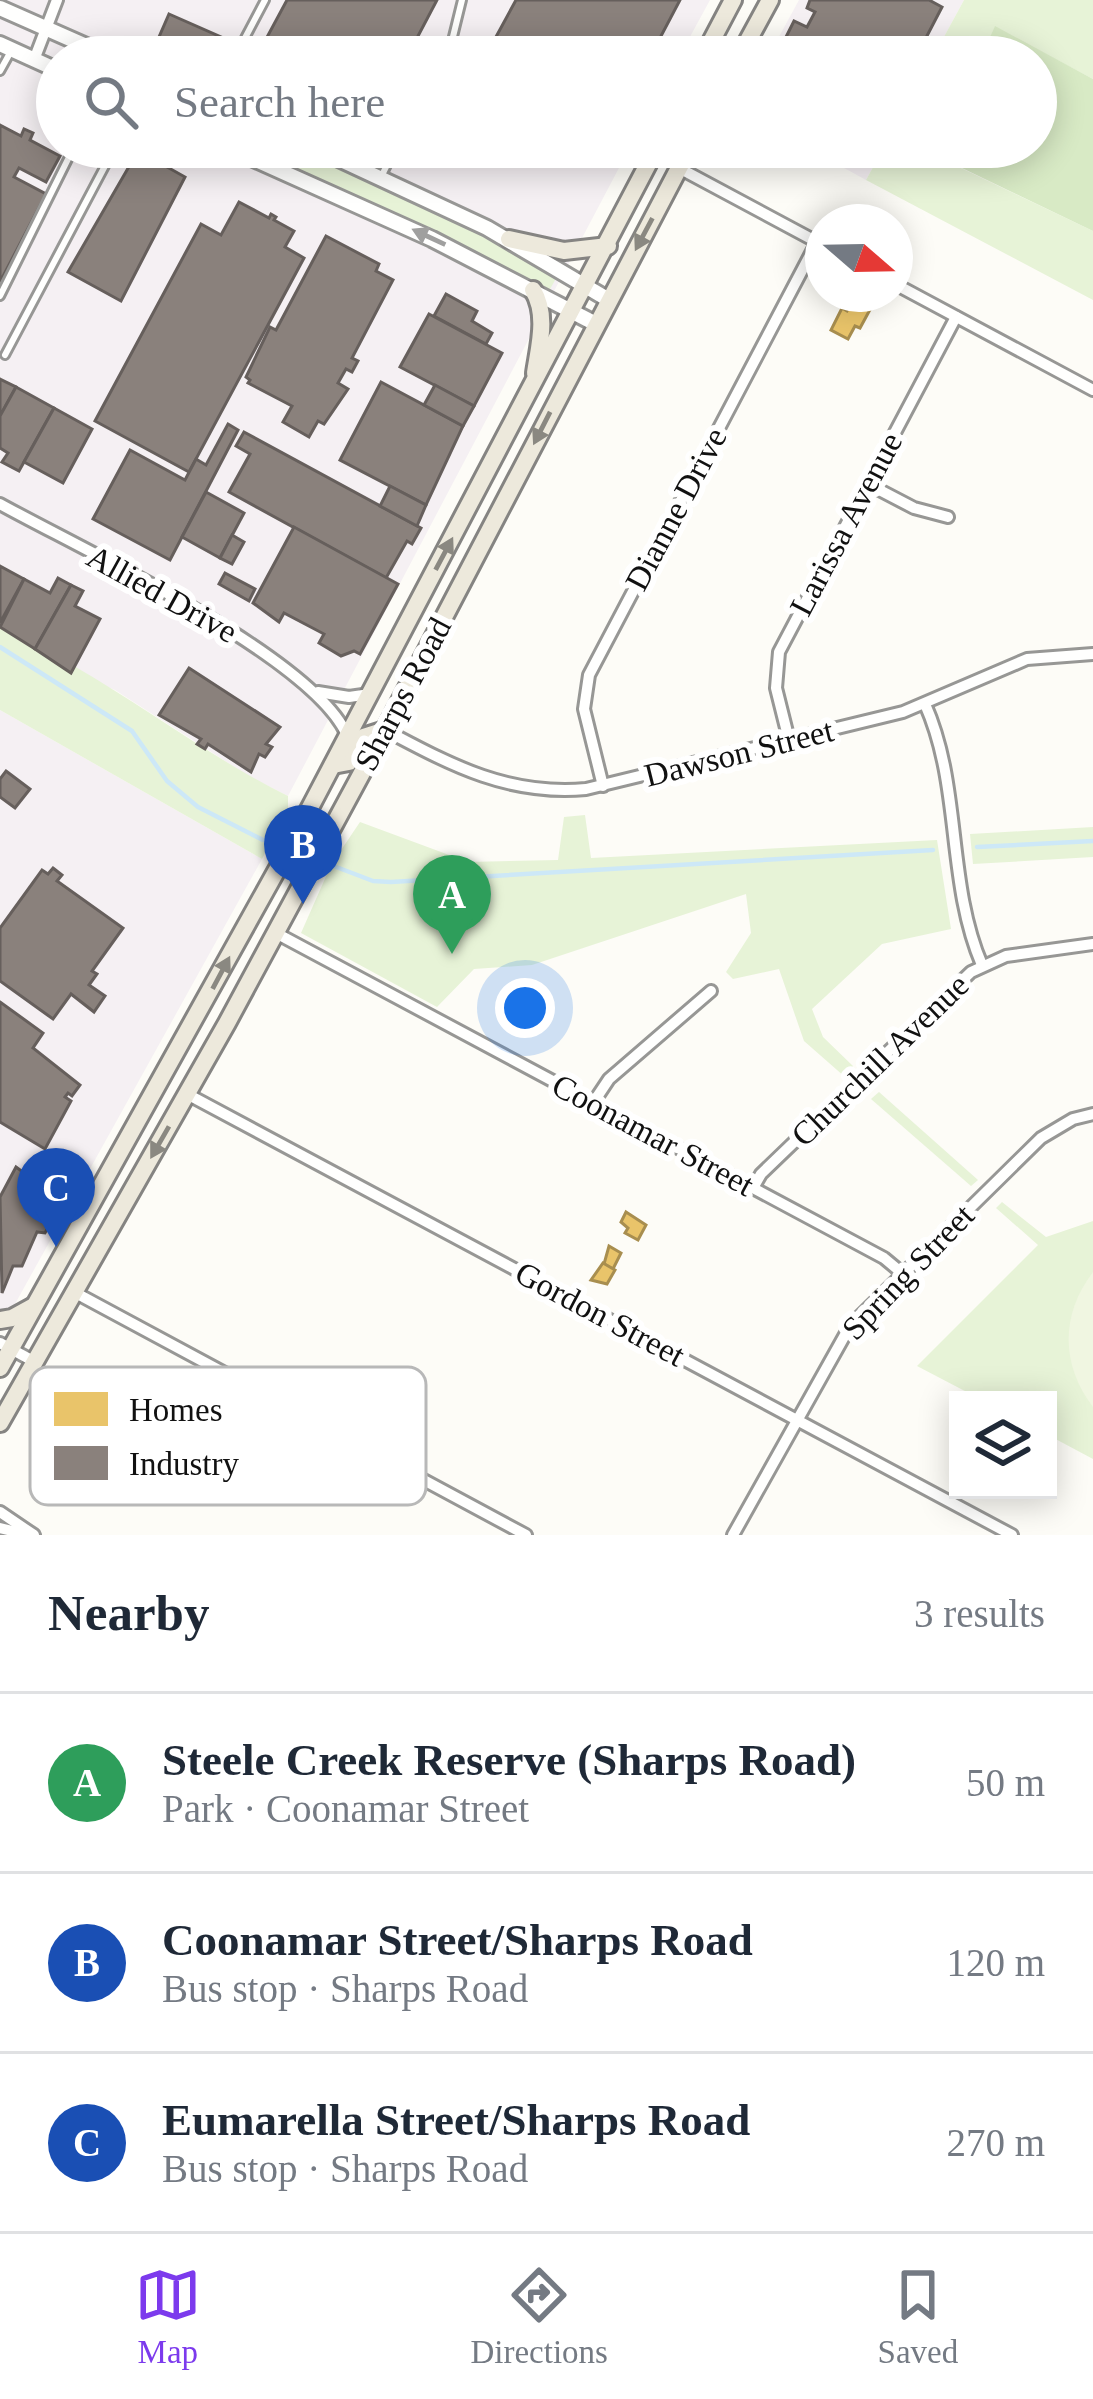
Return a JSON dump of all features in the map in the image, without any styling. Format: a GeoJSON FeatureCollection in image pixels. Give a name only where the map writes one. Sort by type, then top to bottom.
{"type":"FeatureCollection","features":[{"type":"Feature","properties":{"kind":"main road"},"geometry":{"type":"LineString","coordinates":[[715,36],[734,0]]}},
{"type":"Feature","properties":{"kind":"main road"},"geometry":{"type":"LineString","coordinates":[[750,36],[770,0]]}},
{"type":"Feature","properties":{"kind":"main road","name":"Sharps Road"},"geometry":{"type":"LineString","coordinates":[[0,1368],[6,1346],[35,1306],[201,1010],[647,168]]}},
{"type":"Feature","properties":{"kind":"main road","name":"Sharps Road"},"geometry":{"type":"LineString","coordinates":[[32,1367],[227,1023],[679,168]]}},
{"type":"Feature","properties":{"kind":"main road"},"geometry":{"type":"LineString","coordinates":[[509,239],[564,251],[608,246]]}},
{"type":"Feature","properties":{"kind":"main road"},"geometry":{"type":"LineString","coordinates":[[533,290],[542,320],[534,386]]}},
{"type":"Feature","properties":{"kind":"main road"},"geometry":{"type":"LineString","coordinates":[[333,765],[349,762],[363,737],[385,730]]}},
{"type":"Feature","properties":{"kind":"main road"},"geometry":{"type":"LineString","coordinates":[[201,1010],[227,1023]]}},
{"type":"Feature","properties":{"kind":"main road"},"geometry":{"type":"LineString","coordinates":[[0,1320],[35,1306]]}},
{"type":"Feature","properties":{"kind":"main road","name":"Sharps Road"},"geometry":{"type":"LineString","coordinates":[[0,1423],[30,1371]]}},
{"type":"Feature","properties":{"kind":"street"},"geometry":{"type":"LineString","coordinates":[[43,36],[57,0]]}},
{"type":"Feature","properties":{"kind":"street"},"geometry":{"type":"LineString","coordinates":[[0,8],[64,36]]}},
{"type":"Feature","properties":{"kind":"street"},"geometry":{"type":"LineString","coordinates":[[6,47],[34,59],[36,54]]}},
{"type":"Feature","properties":{"kind":"street"},"geometry":{"type":"LineString","coordinates":[[274,168],[432,239],[596,324]]}},
{"type":"Feature","properties":{"kind":"street"},"geometry":{"type":"LineString","coordinates":[[359,168],[509,239],[609,300]]}},
{"type":"Feature","properties":{"kind":"street"},"geometry":{"type":"LineString","coordinates":[[679,168],[805,236]]}},
{"type":"Feature","properties":{"kind":"street","name":"Dianne Drive"},"geometry":{"type":"LineString","coordinates":[[603,786],[584,709],[589,675],[805,272]]}},
{"type":"Feature","properties":{"kind":"street"},"geometry":{"type":"LineString","coordinates":[[913,294],[1093,390]]}},
{"type":"Feature","properties":{"kind":"street","name":"Larissa Avenue"},"geometry":{"type":"LineString","coordinates":[[789,740],[776,688],[779,652],[956,317]]}},
{"type":"Feature","properties":{"kind":"street"},"geometry":{"type":"LineString","coordinates":[[868,484],[914,508],[948,517]]}},
{"type":"Feature","properties":{"kind":"street","name":"Allied Drive"},"geometry":{"type":"LineString","coordinates":[[0,504],[233,632],[318,692],[338,714],[348,736]]}},
{"type":"Feature","properties":{"kind":"street","name":"Dawson Street"},"geometry":{"type":"LineString","coordinates":[[385,730],[487,780],[540,790],[603,786],[925,704],[1027,658],[1093,654]]}},
{"type":"Feature","properties":{"kind":"street"},"geometry":{"type":"LineString","coordinates":[[318,692],[349,697],[370,694]]}},
{"type":"Feature","properties":{"kind":"street"},"geometry":{"type":"LineString","coordinates":[[925,704],[944,752],[966,926],[982,964]]}},
{"type":"Feature","properties":{"kind":"street","name":"Coonamar Street"},"geometry":{"type":"LineString","coordinates":[[274,932],[884,1258],[902,1273]]}},
{"type":"Feature","properties":{"kind":"street","name":"Churchill Avenue"},"geometry":{"type":"LineString","coordinates":[[753,1188],[761,1174],[982,964],[1093,944]]}},
{"type":"Feature","properties":{"kind":"street"},"geometry":{"type":"LineString","coordinates":[[593,1102],[609,1079],[710,992]]}},
{"type":"Feature","properties":{"kind":"street","name":"Gordon Street"},"geometry":{"type":"LineString","coordinates":[[188,1094],[1012,1535]]}},
{"type":"Feature","properties":{"kind":"street","name":"Spring Street"},"geometry":{"type":"LineString","coordinates":[[733,1535],[850,1325],[1042,1138],[1063,1124],[1093,1114]]}},
{"type":"Feature","properties":{"kind":"street"},"geometry":{"type":"LineString","coordinates":[[74,1292],[214,1367]]}},
{"type":"Feature","properties":{"kind":"street"},"geometry":{"type":"LineString","coordinates":[[6,1346],[35,1362]]}},
{"type":"Feature","properties":{"kind":"street"},"geometry":{"type":"LineString","coordinates":[[426,1481],[526,1535]]}},
{"type":"Feature","properties":{"kind":"street"},"geometry":{"type":"LineString","coordinates":[[0,1512],[31,1535]]}},
{"type":"Feature","properties":{"kind":"street"},"geometry":{"type":"LineString","coordinates":[[0,1528],[31,1535]]}},
{"type":"Feature","properties":{"kind":"lane"},"geometry":{"type":"LineString","coordinates":[[246,36],[265,0]]}},
{"type":"Feature","properties":{"kind":"lane"},"geometry":{"type":"LineString","coordinates":[[453,36],[462,0]]}},
{"type":"Feature","properties":{"kind":"lane"},"geometry":{"type":"LineString","coordinates":[[0,71],[6,47]]}},
{"type":"Feature","properties":{"kind":"lane"},"geometry":{"type":"LineString","coordinates":[[0,296],[64,168]]}},
{"type":"Feature","properties":{"kind":"lane"},"geometry":{"type":"LineString","coordinates":[[4,356],[104,168]]}},
{"type":"Feature","properties":{"kind":"lane"},"geometry":{"type":"LineString","coordinates":[[381,178],[386,168]]}},
{"type":"Feature","properties":{"kind":"shaded area"},"geometry":{"type":"Polygon","coordinates":[[[0,0],[710,0],[690,36],[36,36],[36,168],[619,168],[288,796],[250,777],[115,690],[71,672],[0,627],[0,0]]]}},
{"type":"Feature","properties":{"kind":"shaded area"},"geometry":{"type":"Polygon","coordinates":[[[799,0],[964,0],[944,36],[779,36],[799,0]]]}},
{"type":"Feature","properties":{"kind":"shaded area"},"geometry":{"type":"Polygon","coordinates":[[[844,168],[873,168],[866,180],[844,168]]]}},
{"type":"Feature","properties":{"kind":"shaded area"},"geometry":{"type":"Polygon","coordinates":[[[0,710],[262,859],[0,1331],[0,710]]]}},
{"type":"Feature","properties":{"kind":"green space"},"geometry":{"type":"Polygon","coordinates":[[[964,0],[1093,0],[1093,79],[1057,60],[1057,36],[1012,36],[995,27],[991,36],[944,36],[964,0]]]}},
{"type":"Feature","properties":{"kind":"green space"},"geometry":{"type":"Polygon","coordinates":[[[995,26],[1013,36],[990,36],[995,26]]]}},
{"type":"Feature","properties":{"kind":"green space"},"geometry":{"type":"Polygon","coordinates":[[[1057,60],[1093,79],[1093,231],[962,168],[1057,168],[1057,60]]]}},
{"type":"Feature","properties":{"kind":"green space"},"geometry":{"type":"Polygon","coordinates":[[[293,168],[342,168],[559,273],[549,291],[442,235],[293,168]]]}},
{"type":"Feature","properties":{"kind":"green space"},"geometry":{"type":"Polygon","coordinates":[[[873,168],[961,168],[1093,231],[1093,300],[913,204],[866,180],[873,168]]]}},
{"type":"Feature","properties":{"kind":"green space"},"geometry":{"type":"Polygon","coordinates":[[[0,627],[70,672],[74,666],[288,796],[288,808],[262,859],[0,710],[0,627]]]}},
{"type":"Feature","properties":{"kind":"green space"},"geometry":{"type":"Polygon","coordinates":[[[585,815],[591,858],[937,840],[951,929],[882,944],[812,1009],[823,1037],[853,1066],[845,1077],[804,1041],[779,969],[733,979],[726,972],[751,933],[746,894],[532,965],[474,969],[437,1007],[301,933],[331,865],[360,822],[468,862],[558,860],[564,817],[585,815]]]}},
{"type":"Feature","properties":{"kind":"green space"},"geometry":{"type":"Polygon","coordinates":[[[1093,827],[1093,857],[973,864],[970,834],[1093,827]]]}},
{"type":"Feature","properties":{"kind":"green space"},"geometry":{"type":"Polygon","coordinates":[[[879,1092],[978,1180],[971,1186],[871,1099],[879,1092]]]}},
{"type":"Feature","properties":{"kind":"green space"},"geometry":{"type":"Polygon","coordinates":[[[1002,1202],[1046,1237],[1093,1221],[1093,1459],[1057,1440],[1057,1391],[965,1391],[917,1366],[1038,1245],[996,1208],[1002,1202]]]}},
{"type":"Feature","properties":{"kind":"green space"},"geometry":{"type":"Polygon","coordinates":[[[1093,1272],[1093,1407],[1075,1374],[1069,1340],[1075,1305],[1093,1272]]]}},
{"type":"Feature","properties":{"kind":"building: Homes"},"geometry":{"type":"Polygon","coordinates":[[[840,312],[869,312],[848,339],[831,330],[840,312]]]}},
{"type":"Feature","properties":{"kind":"building: Homes"},"geometry":{"type":"Polygon","coordinates":[[[626,1212],[646,1225],[638,1240],[625,1233],[628,1228],[621,1222],[626,1212]]]}},
{"type":"Feature","properties":{"kind":"building: Homes"},"geometry":{"type":"Polygon","coordinates":[[[609,1246],[621,1253],[613,1269],[604,1264],[609,1246]]]}},
{"type":"Feature","properties":{"kind":"building: Homes"},"geometry":{"type":"Polygon","coordinates":[[[603,1263],[615,1270],[607,1284],[591,1280],[603,1263]]]}},
{"type":"Feature","properties":{"kind":"building: Industry"},"geometry":{"type":"Polygon","coordinates":[[[287,0],[437,0],[418,36],[268,36],[287,0]]]}},
{"type":"Feature","properties":{"kind":"building: Industry"},"geometry":{"type":"Polygon","coordinates":[[[516,0],[680,0],[661,36],[496,36],[516,0]]]}},
{"type":"Feature","properties":{"kind":"building: Industry"},"geometry":{"type":"Polygon","coordinates":[[[810,0],[929,0],[942,7],[927,36],[786,36],[794,21],[807,27],[815,12],[807,8],[810,0]]]}},
{"type":"Feature","properties":{"kind":"building: Industry"},"geometry":{"type":"Polygon","coordinates":[[[169,14],[219,36],[159,36],[169,14]]]}},
{"type":"Feature","properties":{"kind":"building: Industry"},"geometry":{"type":"Polygon","coordinates":[[[0,125],[21,136],[24,129],[33,133],[36,168],[54,168],[46,182],[19,168],[14,177],[46,194],[0,282],[0,125]]]}},
{"type":"Feature","properties":{"kind":"building: Industry"},"geometry":{"type":"Polygon","coordinates":[[[128,168],[169,168],[185,177],[121,301],[68,272],[128,168]]]}},
{"type":"Feature","properties":{"kind":"building: Industry"},"geometry":{"type":"Polygon","coordinates":[[[239,202],[269,218],[271,214],[294,231],[285,247],[304,258],[189,472],[95,421],[201,224],[221,235],[239,202]]]}},
{"type":"Feature","properties":{"kind":"building: Industry"},"geometry":{"type":"Polygon","coordinates":[[[326,236],[379,264],[376,271],[393,280],[352,358],[358,361],[338,383],[348,389],[309,437],[283,422],[292,406],[248,383],[246,377],[270,327],[276,330],[326,236]]]}},
{"type":"Feature","properties":{"kind":"building: Industry"},"geometry":{"type":"Polygon","coordinates":[[[446,294],[477,311],[472,321],[492,333],[486,344],[434,316],[446,294]]]}},
{"type":"Feature","properties":{"kind":"building: Industry"},"geometry":{"type":"Polygon","coordinates":[[[429,314],[502,353],[474,406],[400,367],[429,314]]]}},
{"type":"Feature","properties":{"kind":"building: Industry"},"geometry":{"type":"Polygon","coordinates":[[[0,379],[16,387],[0,416],[0,379]]]}},
{"type":"Feature","properties":{"kind":"building: Industry"},"geometry":{"type":"Polygon","coordinates":[[[381,382],[463,426],[426,505],[340,460],[381,382]]]}},
{"type":"Feature","properties":{"kind":"building: Industry"},"geometry":{"type":"Polygon","coordinates":[[[435,385],[474,406],[463,426],[424,405],[435,385]]]}},
{"type":"Feature","properties":{"kind":"building: Industry"},"geometry":{"type":"Polygon","coordinates":[[[16,387],[54,408],[19,471],[2,462],[8,453],[0,448],[0,416],[16,387]]]}},
{"type":"Feature","properties":{"kind":"building: Industry"},"geometry":{"type":"Polygon","coordinates":[[[54,408],[92,429],[63,483],[24,462],[54,408]]]}},
{"type":"Feature","properties":{"kind":"building: Industry"},"geometry":{"type":"Polygon","coordinates":[[[228,424],[238,430],[170,560],[93,519],[130,450],[185,480],[196,459],[206,465],[228,424]]]}},
{"type":"Feature","properties":{"kind":"building: Industry"},"geometry":{"type":"Polygon","coordinates":[[[244,432],[421,528],[412,544],[407,541],[386,578],[229,492],[250,454],[236,446],[244,432]]]}},
{"type":"Feature","properties":{"kind":"building: Industry"},"geometry":{"type":"Polygon","coordinates":[[[390,486],[426,505],[417,526],[380,506],[390,486]]]}},
{"type":"Feature","properties":{"kind":"building: Industry"},"geometry":{"type":"Polygon","coordinates":[[[206,492],[244,513],[220,558],[182,537],[206,492]]]}},
{"type":"Feature","properties":{"kind":"building: Industry"},"geometry":{"type":"Polygon","coordinates":[[[294,527],[398,584],[360,654],[354,651],[341,656],[319,643],[324,634],[284,613],[279,622],[253,603],[294,527]]]}},
{"type":"Feature","properties":{"kind":"building: Industry"},"geometry":{"type":"Polygon","coordinates":[[[232,535],[244,542],[232,564],[220,558],[232,535]]]}},
{"type":"Feature","properties":{"kind":"building: Industry"},"geometry":{"type":"Polygon","coordinates":[[[0,566],[24,579],[0,623],[0,566]]]}},
{"type":"Feature","properties":{"kind":"building: Industry"},"geometry":{"type":"Polygon","coordinates":[[[225,573],[255,589],[249,601],[219,584],[225,573]]]}},
{"type":"Feature","properties":{"kind":"building: Industry"},"geometry":{"type":"Polygon","coordinates":[[[58,578],[71,585],[35,649],[0,627],[24,579],[50,593],[58,578]]]}},
{"type":"Feature","properties":{"kind":"building: Industry"},"geometry":{"type":"Polygon","coordinates":[[[71,585],[83,591],[75,606],[100,619],[71,673],[35,649],[71,585]]]}},
{"type":"Feature","properties":{"kind":"building: Industry"},"geometry":{"type":"Polygon","coordinates":[[[189,668],[280,727],[266,744],[272,747],[265,757],[259,754],[251,772],[208,744],[205,749],[197,744],[201,739],[159,715],[189,668]]]}},
{"type":"Feature","properties":{"kind":"building: Industry"},"geometry":{"type":"Polygon","coordinates":[[[6,771],[30,789],[15,808],[0,797],[0,779],[6,771]]]}},
{"type":"Feature","properties":{"kind":"building: Industry"},"geometry":{"type":"Polygon","coordinates":[[[53,868],[62,875],[57,881],[123,928],[92,971],[97,974],[89,985],[105,996],[94,1012],[71,994],[53,1019],[0,981],[0,928],[42,870],[48,874],[53,868]]]}},
{"type":"Feature","properties":{"kind":"building: Industry"},"geometry":{"type":"Polygon","coordinates":[[[0,1002],[43,1033],[33,1048],[80,1085],[65,1097],[71,1101],[45,1149],[0,1122],[0,1002]]]}},
{"type":"Feature","properties":{"kind":"building: Industry"},"geometry":{"type":"Polygon","coordinates":[[[16,1167],[61,1204],[45,1233],[37,1232],[22,1266],[13,1266],[2,1293],[0,1197],[16,1167]]]}},
{"type":"Feature","properties":{"kind":"waterway"},"geometry":{"type":"LineString","coordinates":[[0,647],[132,731],[167,781],[198,807],[263,840]]}},
{"type":"Feature","properties":{"kind":"waterway"},"geometry":{"type":"LineString","coordinates":[[977,847],[1093,841]]}},
{"type":"Feature","properties":{"kind":"waterway"},"geometry":{"type":"LineString","coordinates":[[331,865],[373,881],[391,882],[933,850]]}},
{"type":"Feature","properties":{"kind":"place","name":"Coonamar Street/Sharps Road"},"geometry":{"type":"Point","coordinates":[303,904]}},
{"type":"Feature","properties":{"kind":"place","name":"Steele Creek Reserve (Sharps Road)"},"geometry":{"type":"Point","coordinates":[452,954]}},
{"type":"Feature","properties":{"kind":"place","name":"Eumarella Street/Sharps Road"},"geometry":{"type":"Point","coordinates":[56,1247]}}]}
